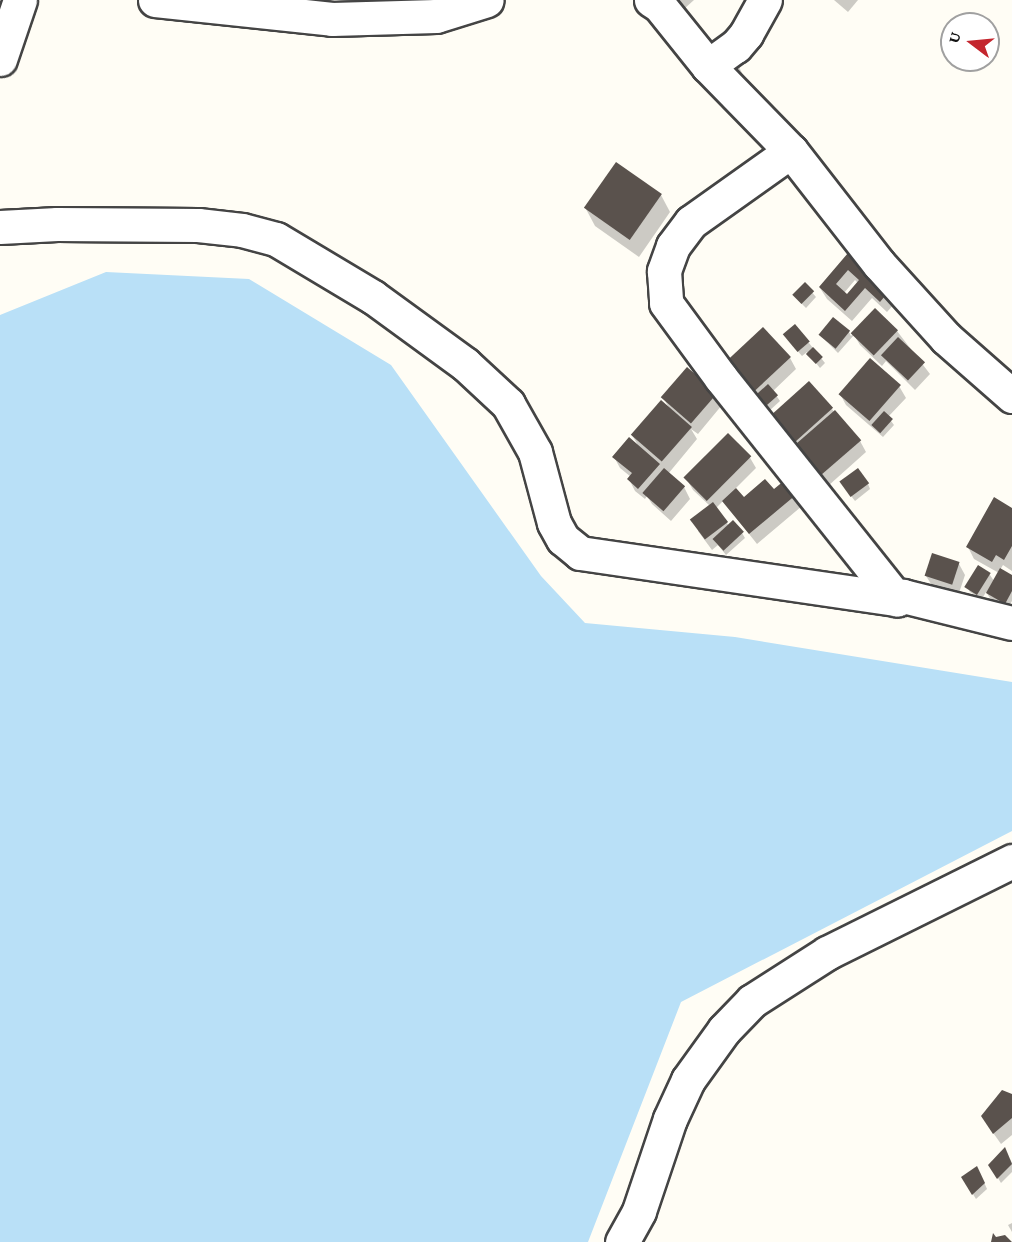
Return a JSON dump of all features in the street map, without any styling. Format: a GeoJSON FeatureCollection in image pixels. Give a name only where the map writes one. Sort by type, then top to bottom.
{"type":"FeatureCollection","features":[{"type":"Feature","properties":{"kind":"street"},"geometry":{"type":"LineString","coordinates":[[0,59],[20,0]]}},
{"type":"Feature","properties":{"kind":"street"},"geometry":{"type":"LineString","coordinates":[[155,0],[332,19],[436,16],[487,0]]}},
{"type":"Feature","properties":{"kind":"street"},"geometry":{"type":"LineString","coordinates":[[651,0],[708,66],[791,151],[879,264],[946,338],[1012,396]]}},
{"type":"Feature","properties":{"kind":"street"},"geometry":{"type":"LineString","coordinates":[[708,66],[736,46],[746,34],[765,0]]}},
{"type":"Feature","properties":{"kind":"street"},"geometry":{"type":"LineString","coordinates":[[791,151],[691,222],[673,246],[664,271],[666,303],[721,378],[897,599]]}},
{"type":"Feature","properties":{"kind":"street"},"geometry":{"type":"LineString","coordinates":[[0,227],[57,224],[198,225],[242,230],[276,239],[374,297],[465,364],[508,404],[535,452],[554,523],[563,538],[580,553],[897,599],[903,596],[1012,623]]}},
{"type":"Feature","properties":{"kind":"street"},"geometry":{"type":"LineString","coordinates":[[622,1242],[639,1211],[670,1119],[688,1080],[724,1030],[753,1001],[784,978],[827,953],[1012,861]]}},
{"type":"Feature","properties":{"kind":"water"},"geometry":{"type":"Polygon","coordinates":[[[106,272],[249,279],[391,365],[541,576],[585,623],[735,637],[1012,682],[1012,831],[681,1002],[588,1242],[0,1242],[0,315],[106,272]]]}},
{"type":"Feature","properties":{"kind":"building"},"geometry":{"type":"Polygon","coordinates":[[[616,162],[662,194],[630,240],[584,208],[616,162]]]}},
{"type":"Feature","properties":{"kind":"building"},"geometry":{"type":"Polygon","coordinates":[[[848,253],[890,290],[880,302],[865,288],[845,311],[819,287],[848,253]],[[848,270],[836,284],[847,294],[859,280],[848,270]]]}},
{"type":"Feature","properties":{"kind":"building"},"geometry":{"type":"Polygon","coordinates":[[[805,282],[814,291],[801,304],[792,295],[805,282]]]}},
{"type":"Feature","properties":{"kind":"building"},"geometry":{"type":"Polygon","coordinates":[[[875,308],[898,330],[874,355],[851,333],[875,308]]]}},
{"type":"Feature","properties":{"kind":"building"},"geometry":{"type":"Polygon","coordinates":[[[833,317],[850,331],[836,349],[819,335],[833,317]]]}},
{"type":"Feature","properties":{"kind":"building"},"geometry":{"type":"Polygon","coordinates":[[[795,324],[810,342],[798,352],[783,334],[795,324]]]}},
{"type":"Feature","properties":{"kind":"building"},"geometry":{"type":"Polygon","coordinates":[[[763,327],[791,357],[750,395],[722,365],[763,327]]]}},
{"type":"Feature","properties":{"kind":"building"},"geometry":{"type":"Polygon","coordinates":[[[898,337],[925,362],[908,381],[881,355],[898,337]]]}},
{"type":"Feature","properties":{"kind":"building"},"geometry":{"type":"Polygon","coordinates":[[[813,347],[823,357],[816,364],[806,354],[813,347]]]}},
{"type":"Feature","properties":{"kind":"building"},"geometry":{"type":"Polygon","coordinates":[[[870,358],[901,385],[869,421],[839,394],[870,358]]]}},
{"type":"Feature","properties":{"kind":"building"},"geometry":{"type":"Polygon","coordinates":[[[687,367],[717,393],[691,423],[661,397],[687,367]]]}},
{"type":"Feature","properties":{"kind":"building"},"geometry":{"type":"Polygon","coordinates":[[[809,381],[833,408],[792,445],[768,418],[809,381]]]}},
{"type":"Feature","properties":{"kind":"building"},"geometry":{"type":"Polygon","coordinates":[[[768,384],[778,395],[764,408],[754,397],[768,384]]]}},
{"type":"Feature","properties":{"kind":"building"},"geometry":{"type":"Polygon","coordinates":[[[661,400],[692,427],[662,462],[631,435],[661,400]]]}},
{"type":"Feature","properties":{"kind":"building"},"geometry":{"type":"Polygon","coordinates":[[[835,410],[861,440],[820,476],[794,445],[835,410]]]}},
{"type":"Feature","properties":{"kind":"building"},"geometry":{"type":"Polygon","coordinates":[[[884,411],[893,419],[880,433],[871,425],[884,411]]]}},
{"type":"Feature","properties":{"kind":"building"},"geometry":{"type":"Polygon","coordinates":[[[728,433],[751,456],[707,501],[683,478],[728,433]]]}},
{"type":"Feature","properties":{"kind":"building"},"geometry":{"type":"Polygon","coordinates":[[[629,437],[660,464],[638,489],[627,479],[632,473],[612,457],[629,437]]]}},
{"type":"Feature","properties":{"kind":"building"},"geometry":{"type":"Polygon","coordinates":[[[664,468],[685,486],[663,511],[642,493],[664,468]]]}},
{"type":"Feature","properties":{"kind":"building"},"geometry":{"type":"Polygon","coordinates":[[[858,468],[869,483],[851,497],[839,482],[858,468]]]}},
{"type":"Feature","properties":{"kind":"building"},"geometry":{"type":"Polygon","coordinates":[[[765,479],[774,489],[785,480],[797,494],[749,534],[722,501],[736,488],[744,497],[765,479]]]}},
{"type":"Feature","properties":{"kind":"building"},"geometry":{"type":"Polygon","coordinates":[[[994,497],[1012,508],[1012,546],[1004,560],[996,555],[992,562],[966,547],[994,497]]]}},
{"type":"Feature","properties":{"kind":"building"},"geometry":{"type":"Polygon","coordinates":[[[713,502],[728,522],[705,539],[690,519],[713,502]]]}},
{"type":"Feature","properties":{"kind":"building"},"geometry":{"type":"Polygon","coordinates":[[[733,520],[744,532],[723,551],[713,539],[733,520]]]}},
{"type":"Feature","properties":{"kind":"building"},"geometry":{"type":"Polygon","coordinates":[[[932,553],[960,562],[952,585],[925,576],[932,553]]]}},
{"type":"Feature","properties":{"kind":"building"},"geometry":{"type":"Polygon","coordinates":[[[978,565],[991,573],[977,595],[964,587],[978,565]]]}},
{"type":"Feature","properties":{"kind":"building"},"geometry":{"type":"Polygon","coordinates":[[[1000,568],[1012,575],[1012,591],[1005,604],[986,593],[1000,568]]]}},
{"type":"Feature","properties":{"kind":"building"},"geometry":{"type":"Polygon","coordinates":[[[1002,1090],[1012,1094],[1012,1118],[993,1134],[981,1116],[1002,1090]]]}},
{"type":"Feature","properties":{"kind":"building"},"geometry":{"type":"Polygon","coordinates":[[[1005,1147],[1012,1164],[997,1179],[988,1165],[1005,1147]]]}},
{"type":"Feature","properties":{"kind":"building"},"geometry":{"type":"Polygon","coordinates":[[[977,1166],[985,1183],[972,1195],[961,1177],[977,1166]]]}},
{"type":"Feature","properties":{"kind":"building"},"geometry":{"type":"Polygon","coordinates":[[[993,1233],[996,1237],[1005,1235],[1012,1242],[991,1242],[993,1233]]]}}]}
